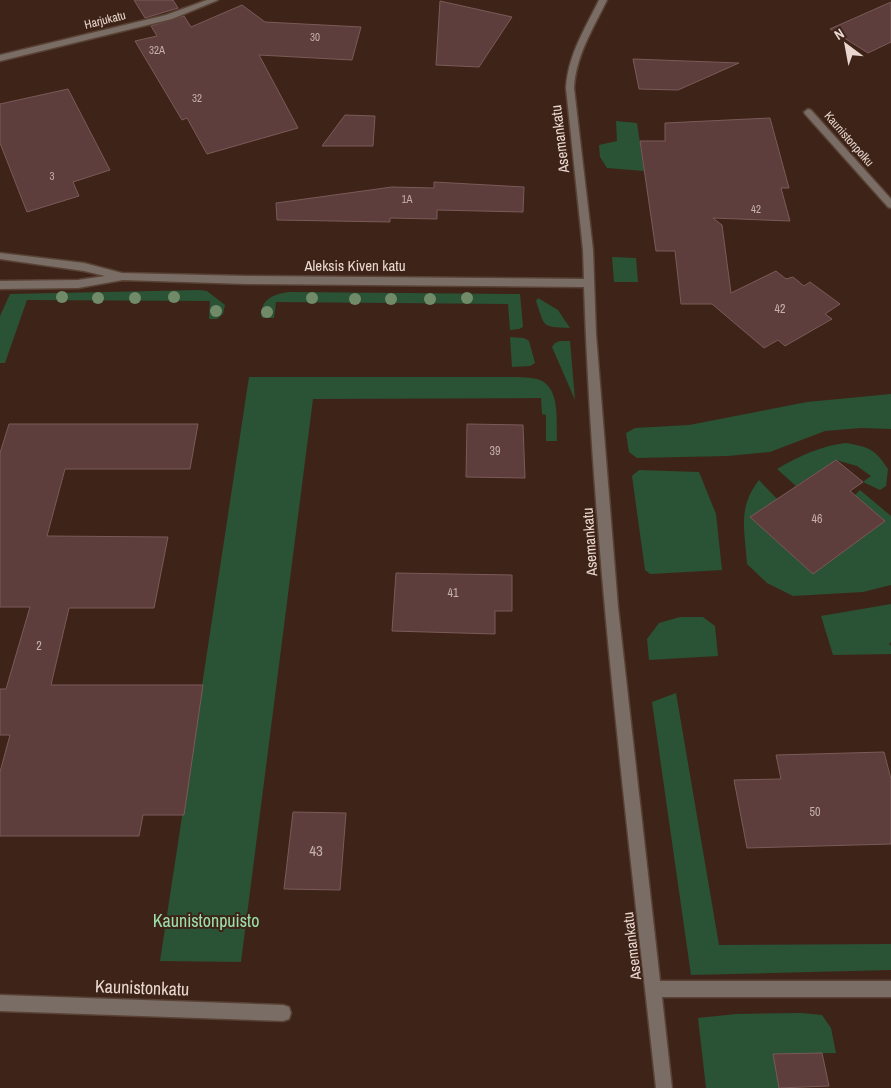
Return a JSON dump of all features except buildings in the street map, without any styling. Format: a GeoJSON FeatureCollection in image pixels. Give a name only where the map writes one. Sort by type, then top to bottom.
{"type":"FeatureCollection","features":[{"type":"Feature","properties":{"kind":"street","name":"Harjukatu"},"geometry":{"type":"LineString","coordinates":[[0,58],[169,17],[214,0]]}},
{"type":"Feature","properties":{"kind":"street","name":"Asemankatu"},"geometry":{"type":"LineString","coordinates":[[603,0],[569,75],[588,250],[588,283],[611,608],[664,1088]]}},
{"type":"Feature","properties":{"kind":"street","name":"Kaunistonpolku"},"geometry":{"type":"LineString","coordinates":[[808,112],[891,205]]}},
{"type":"Feature","properties":{"kind":"street","name":"Aleksis Kiven katu"},"geometry":{"type":"LineString","coordinates":[[0,256],[84,266],[123,276]]}},
{"type":"Feature","properties":{"kind":"street","name":"Aleksis Kiven katu"},"geometry":{"type":"LineString","coordinates":[[0,285],[78,284],[123,276],[256,280],[588,283]]}},
{"type":"Feature","properties":{"kind":"street"},"geometry":{"type":"LineString","coordinates":[[653,989],[891,989]]}},
{"type":"Feature","properties":{"kind":"street","name":"Kaunistonkatu"},"geometry":{"type":"LineString","coordinates":[[0,1004],[283,1013]]}},
{"type":"Feature","properties":{"kind":"green space"},"geometry":{"type":"Polygon","coordinates":[[[616,121],[637,123],[644,171],[607,168],[600,157],[599,145],[617,141],[616,121]]]}},
{"type":"Feature","properties":{"kind":"green space"},"geometry":{"type":"Polygon","coordinates":[[[612,257],[636,258],[638,282],[614,282],[612,257]]]}},
{"type":"Feature","properties":{"kind":"green space"},"geometry":{"type":"Polygon","coordinates":[[[207,291],[225,305],[223,314],[217,319],[209,319],[210,301],[27,300],[5,363],[0,363],[0,316],[10,294],[207,291]]]}},
{"type":"Feature","properties":{"kind":"green space"},"geometry":{"type":"Polygon","coordinates":[[[289,292],[520,294],[523,327],[510,330],[508,304],[276,302],[274,318],[263,318],[261,316],[263,305],[269,298],[289,292]]]}},
{"type":"Feature","properties":{"kind":"green space"},"geometry":{"type":"Polygon","coordinates":[[[538,298],[558,310],[570,328],[554,327],[546,324],[543,321],[536,301],[538,298]]]}},
{"type":"Feature","properties":{"kind":"green space"},"geometry":{"type":"Polygon","coordinates":[[[510,337],[524,338],[529,341],[535,363],[530,366],[512,367],[510,337]]]}},
{"type":"Feature","properties":{"kind":"green space"},"geometry":{"type":"Polygon","coordinates":[[[560,341],[570,341],[575,400],[552,347],[560,341]]]}},
{"type":"Feature","properties":{"kind":"green space","name":"Kaunistonpuisto"},"geometry":{"type":"Polygon","coordinates":[[[249,377],[518,377],[536,379],[545,383],[553,395],[556,410],[557,441],[546,441],[546,415],[542,414],[541,398],[313,399],[241,962],[160,961],[249,377]]]}},
{"type":"Feature","properties":{"kind":"green space"},"geometry":{"type":"Polygon","coordinates":[[[891,394],[891,429],[861,428],[825,431],[770,452],[728,456],[637,458],[629,452],[626,433],[635,428],[689,425],[807,402],[891,394]]]}},
{"type":"Feature","properties":{"kind":"green space"},"geometry":{"type":"Polygon","coordinates":[[[846,443],[871,450],[879,457],[888,469],[886,486],[880,490],[863,482],[871,476],[857,466],[836,460],[796,486],[777,469],[810,452],[846,443]]]}},
{"type":"Feature","properties":{"kind":"green space"},"geometry":{"type":"Polygon","coordinates":[[[639,470],[699,472],[716,514],[722,570],[650,574],[645,570],[632,476],[639,470]]]}},
{"type":"Feature","properties":{"kind":"green space"},"geometry":{"type":"Polygon","coordinates":[[[759,480],[777,499],[750,517],[813,574],[885,521],[855,495],[860,490],[891,516],[891,585],[863,592],[793,596],[767,583],[747,564],[745,541],[745,510],[752,490],[759,480]]]}},
{"type":"Feature","properties":{"kind":"green space"},"geometry":{"type":"Polygon","coordinates":[[[891,604],[891,642],[889,644],[891,646],[891,654],[833,655],[821,616],[891,604]]]}},
{"type":"Feature","properties":{"kind":"green space"},"geometry":{"type":"Polygon","coordinates":[[[680,617],[703,617],[715,626],[718,656],[649,660],[647,639],[659,623],[680,617]]]}},
{"type":"Feature","properties":{"kind":"green space"},"geometry":{"type":"Polygon","coordinates":[[[676,693],[719,945],[891,944],[891,970],[691,975],[652,702],[676,693]]]}},
{"type":"Feature","properties":{"kind":"green space"},"geometry":{"type":"Polygon","coordinates":[[[801,1013],[822,1015],[831,1028],[836,1053],[773,1054],[779,1088],[706,1088],[698,1018],[736,1014],[801,1013]]]}}]}
